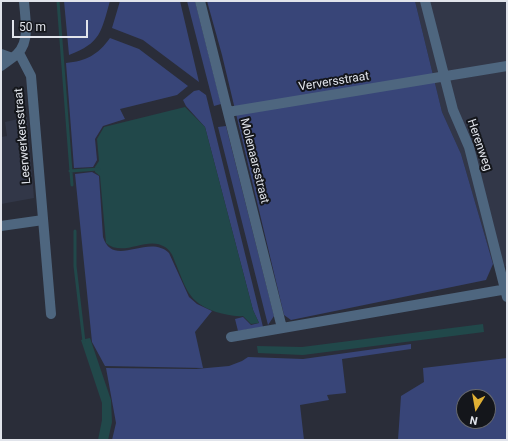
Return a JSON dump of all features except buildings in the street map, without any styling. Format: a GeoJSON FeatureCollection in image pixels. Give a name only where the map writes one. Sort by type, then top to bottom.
{"type":"FeatureCollection","features":[{"type":"Feature","properties":{"kind":"street"},"geometry":{"type":"LineString","coordinates":[[1,66],[16,55],[24,46],[26,35],[24,1]]}},
{"type":"Feature","properties":{"kind":"street","name":"Molenaarsstraat"},"geometry":{"type":"LineString","coordinates":[[200,1],[282,328]]}},
{"type":"Feature","properties":{"kind":"street","name":"Herenweg"},"geometry":{"type":"LineString","coordinates":[[425,1],[453,110],[469,147],[507,292]]}},
{"type":"Feature","properties":{"kind":"street"},"geometry":{"type":"LineString","coordinates":[[1,54],[16,55]]}},
{"type":"Feature","properties":{"kind":"street","name":"Leerwerkersstraat"},"geometry":{"type":"LineString","coordinates":[[16,55],[31,76],[51,314]]}},
{"type":"Feature","properties":{"kind":"street","name":"Verversstraat"},"geometry":{"type":"LineString","coordinates":[[228,112],[507,66]]}},
{"type":"Feature","properties":{"kind":"street"},"geometry":{"type":"LineString","coordinates":[[1,226],[43,220]]}},
{"type":"Feature","properties":{"kind":"street"},"geometry":{"type":"LineString","coordinates":[[231,337],[507,292]]}},
{"type":"Feature","properties":{"kind":"shaded area"},"geometry":{"type":"Polygon","coordinates":[[[64,1],[110,1],[102,29],[94,41],[80,51],[69,55],[64,1]]]}},
{"type":"Feature","properties":{"kind":"shaded area"},"geometry":{"type":"Polygon","coordinates":[[[120,1],[180,1],[199,82],[143,40],[112,28],[120,1]]]}},
{"type":"Feature","properties":{"kind":"shaded area"},"geometry":{"type":"Polygon","coordinates":[[[187,1],[195,1],[221,104],[214,106],[187,1]]]}},
{"type":"Feature","properties":{"kind":"shaded area"},"geometry":{"type":"Polygon","coordinates":[[[207,1],[415,1],[442,112],[461,154],[493,264],[486,280],[291,320],[284,315],[222,55],[207,1]]]}},
{"type":"Feature","properties":{"kind":"shaded area"},"geometry":{"type":"Polygon","coordinates":[[[415,1],[507,1],[507,269],[506,266],[493,264],[461,154],[442,112],[415,1]]]}},
{"type":"Feature","properties":{"kind":"shaded area"},"geometry":{"type":"Polygon","coordinates":[[[110,38],[139,49],[188,86],[177,95],[120,109],[125,119],[103,126],[95,139],[97,160],[93,167],[74,168],[66,63],[86,59],[101,49],[110,38]]]}},
{"type":"Feature","properties":{"kind":"shaded area"},"geometry":{"type":"Polygon","coordinates":[[[199,90],[206,95],[263,327],[238,331],[235,319],[243,317],[251,325],[259,323],[253,310],[205,127],[186,106],[183,100],[194,91],[199,90]]]}},
{"type":"Feature","properties":{"kind":"shaded area"},"geometry":{"type":"Polygon","coordinates":[[[185,107],[205,127],[253,310],[259,323],[251,324],[243,316],[233,316],[216,312],[199,303],[189,293],[173,256],[165,247],[151,243],[128,248],[120,248],[113,247],[106,243],[100,176],[95,172],[95,167],[99,161],[97,139],[104,127],[185,107]]]}},
{"type":"Feature","properties":{"kind":"shaded area"},"geometry":{"type":"Polygon","coordinates":[[[27,117],[34,198],[1,204],[1,137],[7,136],[5,122],[27,117]]]}},
{"type":"Feature","properties":{"kind":"shaded area"},"geometry":{"type":"Polygon","coordinates":[[[226,126],[274,316],[268,325],[218,127],[226,126]]]}},
{"type":"Feature","properties":{"kind":"shaded area"},"geometry":{"type":"Polygon","coordinates":[[[92,172],[99,176],[103,237],[108,246],[115,250],[123,251],[151,247],[161,248],[169,253],[189,297],[197,304],[212,311],[195,332],[203,368],[105,366],[92,342],[75,174],[92,172]]]}},
{"type":"Feature","properties":{"kind":"shaded area"},"geometry":{"type":"Polygon","coordinates":[[[483,324],[484,332],[303,355],[258,353],[257,346],[302,347],[483,324]]]}},
{"type":"Feature","properties":{"kind":"shaded area"},"geometry":{"type":"Polygon","coordinates":[[[90,338],[111,400],[112,422],[108,440],[98,440],[102,420],[102,403],[81,340],[90,338]]]}},
{"type":"Feature","properties":{"kind":"shaded area"},"geometry":{"type":"Polygon","coordinates":[[[411,344],[411,349],[342,359],[346,393],[327,395],[329,400],[300,405],[304,440],[112,440],[116,423],[106,368],[196,369],[229,366],[248,357],[303,359],[411,344]]]}},
{"type":"Feature","properties":{"kind":"shaded area"},"geometry":{"type":"Polygon","coordinates":[[[507,358],[507,440],[398,440],[401,396],[424,382],[423,368],[507,358]]]}},
{"type":"Feature","properties":{"kind":"waterway"},"geometry":{"type":"LineString","coordinates":[[58,1],[72,185]]}},
{"type":"Feature","properties":{"kind":"waterway"},"geometry":{"type":"LineString","coordinates":[[70,171],[99,169]]}},
{"type":"Feature","properties":{"kind":"waterway"},"geometry":{"type":"LineString","coordinates":[[75,231],[75,266],[84,342]]}}]}
